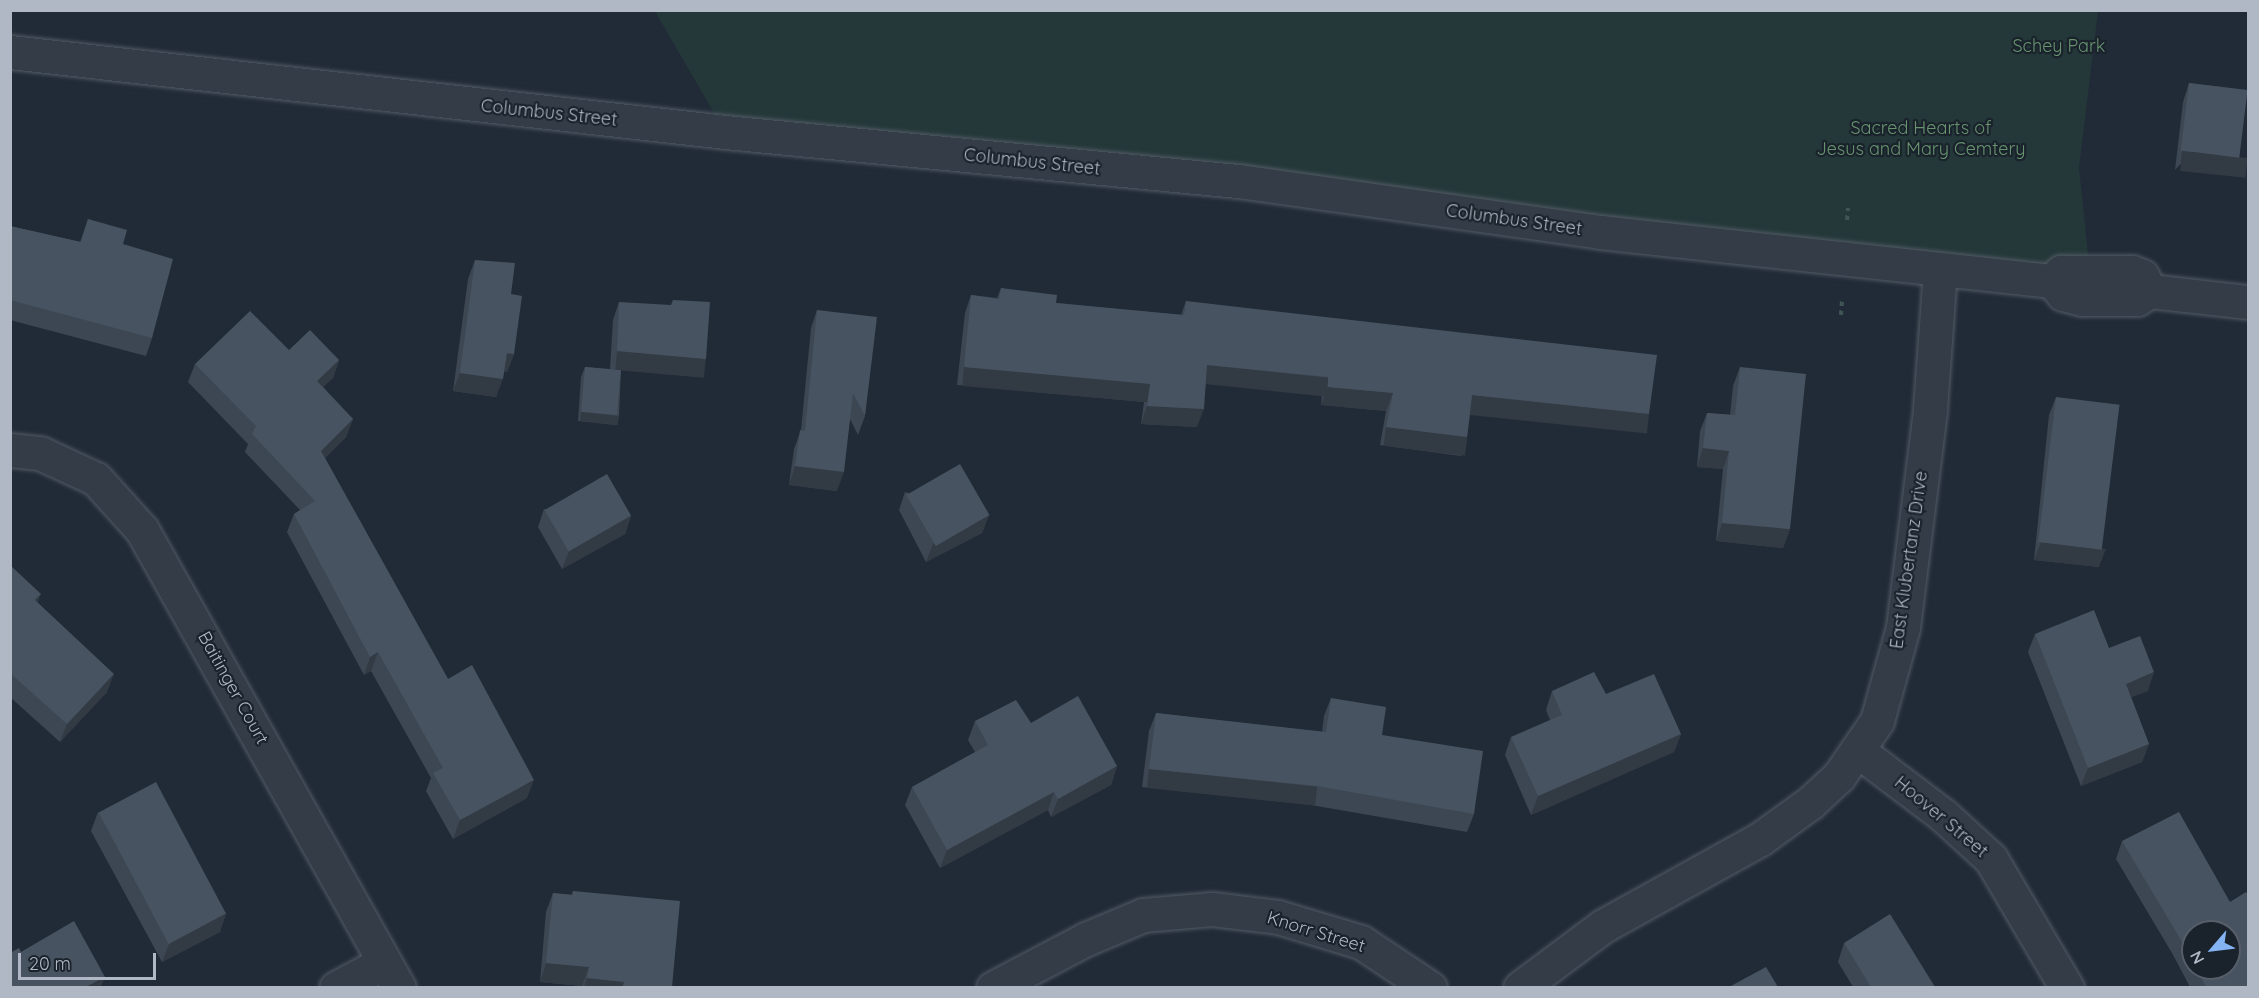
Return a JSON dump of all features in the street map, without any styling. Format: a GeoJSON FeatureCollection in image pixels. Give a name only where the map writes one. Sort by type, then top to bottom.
{"type":"FeatureCollection","features":[{"type":"Feature","properties":{"kind":"street","name":"Columbus Street"},"geometry":{"type":"LineString","coordinates":[[10,52],[709,130],[1238,182],[1600,232],[1940,270],[2052,281],[2061,273],[2132,272],[2142,276],[2150,291],[2248,302]]}},
{"type":"Feature","properties":{"kind":"street","name":"East Klubertanz Drive"},"geometry":{"type":"LineString","coordinates":[[1520,987],[1603,926],[1777,827],[1839,776],[1877,721],[1902,627],[1930,409],[1940,270]]}},
{"type":"Feature","properties":{"kind":"street","name":"Baitinger Court"},"geometry":{"type":"LineString","coordinates":[[10,450],[40,453],[96,479],[142,530],[391,975]]}},
{"type":"Feature","properties":{"kind":"street","name":"Hoover Street"},"geometry":{"type":"LineString","coordinates":[[1857,750],[1943,815],[1991,859],[2067,987]]}},
{"type":"Feature","properties":{"kind":"street","name":"Knorr Street"},"geometry":{"type":"LineString","coordinates":[[993,987],[1086,939],[1143,915],[1212,909],[1278,917],[1361,942],[1430,987]]}},
{"type":"Feature","properties":{"kind":"street"},"geometry":{"type":"LineString","coordinates":[[336,987],[391,975]]}},
{"type":"Feature","properties":{"kind":"green space","name":"Sacred Hearts of Jesus and Mary Cemtery"},"geometry":{"type":"Polygon","coordinates":[[[655,11],[2098,11],[2079,168],[2090,273],[725,132],[655,11]]]}},
{"type":"Feature","properties":{"kind":"building"},"geometry":{"type":"Polygon","coordinates":[[[2189,83],[2248,90],[2239,158],[2181,150],[2189,83]]]}},
{"type":"Feature","properties":{"kind":"building"},"geometry":{"type":"Polygon","coordinates":[[[88,219],[127,230],[123,244],[173,259],[152,338],[10,300],[10,226],[81,242],[88,219]]]}},
{"type":"Feature","properties":{"kind":"building"},"geometry":{"type":"Polygon","coordinates":[[[475,260],[515,263],[511,294],[522,296],[514,354],[507,353],[503,379],[460,373],[475,260]]]}},
{"type":"Feature","properties":{"kind":"building"},"geometry":{"type":"Polygon","coordinates":[[[1001,288],[1057,295],[1056,303],[1184,315],[1186,301],[1657,355],[1649,414],[1472,395],[1467,437],[1386,427],[1393,393],[1328,387],[1328,377],[1207,365],[1204,409],[1147,406],[1150,384],[964,367],[971,295],[999,299],[1001,288]]]}},
{"type":"Feature","properties":{"kind":"building"},"geometry":{"type":"Polygon","coordinates":[[[673,300],[710,302],[706,359],[617,351],[619,302],[671,305],[673,300]]]}},
{"type":"Feature","properties":{"kind":"building"},"geometry":{"type":"Polygon","coordinates":[[[817,310],[877,317],[865,416],[853,393],[844,472],[795,466],[800,430],[805,431],[817,310]]]}},
{"type":"Feature","properties":{"kind":"building"},"geometry":{"type":"Polygon","coordinates":[[[250,311],[289,350],[310,330],[339,360],[317,381],[353,419],[321,451],[448,679],[472,665],[534,780],[460,820],[433,773],[443,768],[378,652],[370,657],[294,514],[315,501],[252,434],[256,426],[195,364],[250,311]]]}},
{"type":"Feature","properties":{"kind":"building"},"geometry":{"type":"Polygon","coordinates":[[[585,367],[621,370],[617,415],[581,412],[585,367]]]}},
{"type":"Feature","properties":{"kind":"building"},"geometry":{"type":"Polygon","coordinates":[[[1740,367],[1806,374],[1790,529],[1722,523],[1729,451],[1703,448],[1707,413],[1735,415],[1740,367]]]}},
{"type":"Feature","properties":{"kind":"building"},"geometry":{"type":"Polygon","coordinates":[[[2056,397],[2120,405],[2102,550],[2038,542],[2056,397]]]}},
{"type":"Feature","properties":{"kind":"building"},"geometry":{"type":"Polygon","coordinates":[[[960,464],[990,515],[936,546],[906,495],[960,464]]]}},
{"type":"Feature","properties":{"kind":"building"},"geometry":{"type":"Polygon","coordinates":[[[607,474],[631,516],[569,552],[545,510],[607,474]]]}},
{"type":"Feature","properties":{"kind":"building"},"geometry":{"type":"Polygon","coordinates":[[[10,565],[41,594],[35,600],[114,674],[67,724],[10,673],[10,565]]]}},
{"type":"Feature","properties":{"kind":"building"},"geometry":{"type":"Polygon","coordinates":[[[2094,610],[2109,648],[2140,636],[2154,672],[2126,684],[2149,744],[2088,768],[2035,634],[2094,610]]]}},
{"type":"Feature","properties":{"kind":"building"},"geometry":{"type":"Polygon","coordinates":[[[1594,672],[1606,694],[1654,674],[1681,734],[1538,796],[1511,737],[1562,715],[1552,691],[1594,672]]]}},
{"type":"Feature","properties":{"kind":"building"},"geometry":{"type":"Polygon","coordinates":[[[1078,696],[1117,766],[1058,799],[1054,792],[947,850],[912,787],[988,745],[975,721],[1016,700],[1031,723],[1078,696]]]}},
{"type":"Feature","properties":{"kind":"building"},"geometry":{"type":"Polygon","coordinates":[[[1331,698],[1386,707],[1382,735],[1483,751],[1474,814],[1317,786],[1149,769],[1156,713],[1326,732],[1331,698]]]}},
{"type":"Feature","properties":{"kind":"building"},"geometry":{"type":"Polygon","coordinates":[[[156,782],[226,914],[169,944],[99,813],[156,782]]]}},
{"type":"Feature","properties":{"kind":"building"},"geometry":{"type":"Polygon","coordinates":[[[2179,812],[2230,902],[2246,892],[2248,895],[2248,987],[2206,987],[2202,980],[2241,980],[2241,920],[2181,920],[2181,940],[2122,841],[2179,812]]]}},
{"type":"Feature","properties":{"kind":"building"},"geometry":{"type":"Polygon","coordinates":[[[573,891],[680,901],[672,987],[623,987],[624,982],[587,978],[589,967],[546,963],[553,893],[573,895],[573,891]]]}},
{"type":"Feature","properties":{"kind":"building"},"geometry":{"type":"Polygon","coordinates":[[[1890,914],[1935,987],[1871,987],[1844,943],[1890,914]]]}},
{"type":"Feature","properties":{"kind":"building"},"geometry":{"type":"Polygon","coordinates":[[[74,921],[105,977],[86,987],[10,987],[10,953],[19,948],[21,952],[74,921]]]}},
{"type":"Feature","properties":{"kind":"building"},"geometry":{"type":"Polygon","coordinates":[[[1766,967],[1778,987],[1729,987],[1766,967]]]}},
{"type":"Feature","properties":{"kind":"park label","name":"Schey Park"},"geometry":{"type":"Point","coordinates":[2059,46]}}]}
